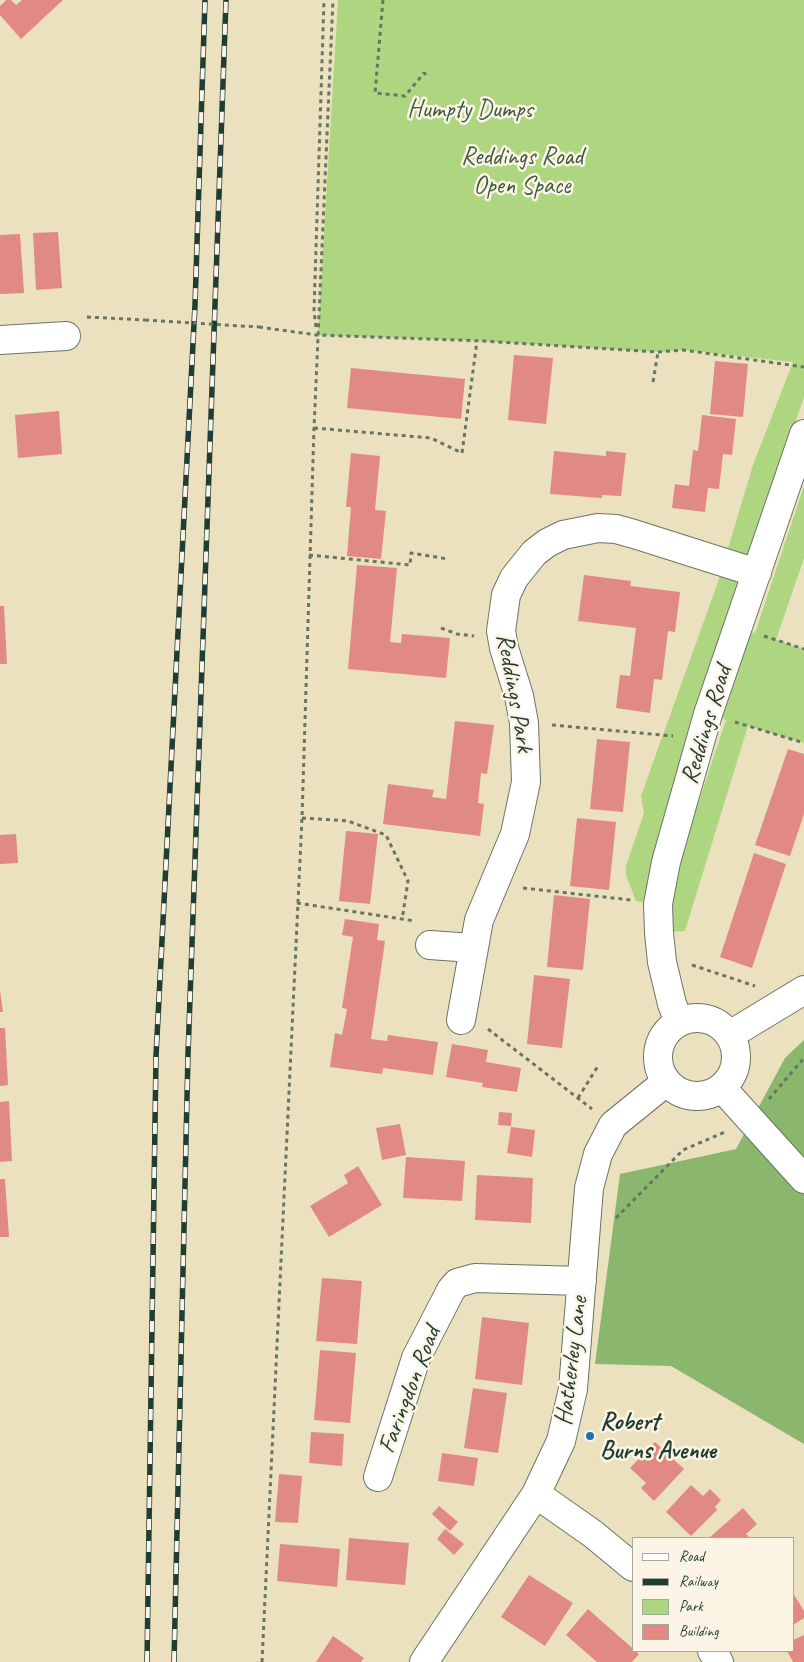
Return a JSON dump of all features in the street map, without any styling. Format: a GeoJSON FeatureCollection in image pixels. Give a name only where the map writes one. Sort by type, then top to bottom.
{"type":"FeatureCollection","features":[{"type":"Feature","properties":{"kind":"street"},"geometry":{"type":"LineString","coordinates":[[0,340],[66,336]]}},
{"type":"Feature","properties":{"kind":"street","name":"Reddings Road"},"geometry":{"type":"LineString","coordinates":[[679,1022],[672,1004],[662,962],[658,904],[666,862],[705,726],[804,434]]}},
{"type":"Feature","properties":{"kind":"street","name":"Reddings Park"},"geometry":{"type":"LineString","coordinates":[[461,1020],[472,948],[479,920],[512,842],[522,808],[527,752],[519,696],[504,648],[502,613],[506,595],[514,578],[528,559],[548,542],[581,530],[598,528],[616,529],[757,574]]}},
{"type":"Feature","properties":{"kind":"street"},"geometry":{"type":"LineString","coordinates":[[430,945],[472,948]]}},
{"type":"Feature","properties":{"kind":"street"},"geometry":{"type":"LineString","coordinates":[[730,1035],[804,990]]}},
{"type":"Feature","properties":{"kind":"street"},"geometry":{"type":"LineString","coordinates":[[698,1018],[716,1022],[730,1035],[737,1053],[734,1072],[722,1088],[704,1096],[683,1094],[666,1082],[659,1066],[658,1049],[666,1033],[679,1022],[698,1018]]}},
{"type":"Feature","properties":{"kind":"street","name":"Hatherley Lane"},"geometry":{"type":"LineString","coordinates":[[424,1662],[536,1494],[561,1441],[573,1389],[591,1179],[598,1154],[613,1125],[666,1082]]}},
{"type":"Feature","properties":{"kind":"street"},"geometry":{"type":"LineString","coordinates":[[722,1088],[804,1179]]}},
{"type":"Feature","properties":{"kind":"street","name":"Faringdon Road"},"geometry":{"type":"LineString","coordinates":[[378,1477],[416,1358],[451,1290],[457,1283],[474,1278],[582,1281]]}},
{"type":"Feature","properties":{"kind":"street"},"geometry":{"type":"LineString","coordinates":[[536,1494],[593,1534],[632,1566]]}},
{"type":"Feature","properties":{"kind":"path"},"geometry":{"type":"LineString","coordinates":[[318,335],[314,311],[324,0]]}},
{"type":"Feature","properties":{"kind":"path"},"geometry":{"type":"LineString","coordinates":[[262,1662],[302,818],[309,555],[332,0]]}},
{"type":"Feature","properties":{"kind":"path"},"geometry":{"type":"LineString","coordinates":[[383,0],[375,93],[405,96],[424,73],[429,77]]}},
{"type":"Feature","properties":{"kind":"path"},"geometry":{"type":"LineString","coordinates":[[66,336],[77,316],[259,327],[318,335],[477,341],[658,352],[683,350],[804,367]]}},
{"type":"Feature","properties":{"kind":"path"},"geometry":{"type":"LineString","coordinates":[[314,428],[430,438],[462,453],[477,341]]}},
{"type":"Feature","properties":{"kind":"path"},"geometry":{"type":"LineString","coordinates":[[653,382],[658,352]]}},
{"type":"Feature","properties":{"kind":"path"},"geometry":{"type":"LineString","coordinates":[[309,555],[410,565],[411,552],[448,559]]}},
{"type":"Feature","properties":{"kind":"path"},"geometry":{"type":"LineString","coordinates":[[738,628],[804,649]]}},
{"type":"Feature","properties":{"kind":"path"},"geometry":{"type":"LineString","coordinates":[[524,723],[705,726],[804,743]]}},
{"type":"Feature","properties":{"kind":"path"},"geometry":{"type":"LineString","coordinates":[[302,818],[348,821],[386,835],[408,881],[402,920]]}},
{"type":"Feature","properties":{"kind":"path"},"geometry":{"type":"LineString","coordinates":[[495,884],[658,904]]}},
{"type":"Feature","properties":{"kind":"path"},"geometry":{"type":"LineString","coordinates":[[297,903],[402,920],[433,923],[430,945]]}},
{"type":"Feature","properties":{"kind":"path"},"geometry":{"type":"LineString","coordinates":[[662,962],[679,961],[767,990],[780,1005]]}},
{"type":"Feature","properties":{"kind":"path"},"geometry":{"type":"LineString","coordinates":[[461,1020],[490,1029],[613,1125]]}},
{"type":"Feature","properties":{"kind":"path"},"geometry":{"type":"LineString","coordinates":[[585,1238],[600,1234],[683,1150],[751,1121],[804,1058]]}},
{"type":"Feature","properties":{"kind":"path"},"geometry":{"type":"LineString","coordinates":[[578,1098],[598,1066]]}},
{"type":"Feature","properties":{"kind":"green space","name":"Reddings Road Open Space"},"geometry":{"type":"Polygon","coordinates":[[[338,0],[804,0],[804,397],[690,723],[643,902],[636,901],[626,875],[626,866],[644,813],[641,796],[718,582],[753,465],[793,362],[683,350],[658,352],[484,341],[318,335],[338,0]]]}},
{"type":"Feature","properties":{"kind":"green space"},"geometry":{"type":"Polygon","coordinates":[[[804,486],[804,558],[776,640],[804,649],[804,743],[748,726],[685,931],[670,932],[673,879],[726,720],[708,714],[738,628],[755,633],[804,486]]]}},
{"type":"Feature","properties":{"kind":"green space"},"geometry":{"type":"Polygon","coordinates":[[[804,1040],[804,1444],[671,1366],[595,1364],[620,1174],[736,1149],[785,1058],[804,1040]]]}},
{"type":"Feature","properties":{"kind":"building"},"geometry":{"type":"Polygon","coordinates":[[[6,0],[11,0],[16,5],[22,0],[63,0],[21,39],[0,15],[0,6],[6,0]]]}},
{"type":"Feature","properties":{"kind":"building"},"geometry":{"type":"Polygon","coordinates":[[[58,232],[62,288],[36,290],[33,233],[58,232]]]}},
{"type":"Feature","properties":{"kind":"building"},"geometry":{"type":"Polygon","coordinates":[[[20,234],[24,293],[0,294],[0,235],[20,234]]]}},
{"type":"Feature","properties":{"kind":"building"},"geometry":{"type":"Polygon","coordinates":[[[514,355],[553,358],[546,424],[508,420],[514,355]]]}},
{"type":"Feature","properties":{"kind":"building"},"geometry":{"type":"Polygon","coordinates":[[[715,361],[748,364],[743,417],[710,414],[715,361]]]}},
{"type":"Feature","properties":{"kind":"building"},"geometry":{"type":"Polygon","coordinates":[[[351,368],[465,379],[461,419],[347,408],[351,368]]]}},
{"type":"Feature","properties":{"kind":"building"},"geometry":{"type":"Polygon","coordinates":[[[59,411],[62,454],[18,458],[15,415],[59,411]]]}},
{"type":"Feature","properties":{"kind":"building"},"geometry":{"type":"Polygon","coordinates":[[[702,415],[736,419],[732,455],[723,454],[719,489],[708,488],[705,512],[672,508],[675,484],[689,486],[693,450],[698,451],[702,415]]]}},
{"type":"Feature","properties":{"kind":"building"},"geometry":{"type":"Polygon","coordinates":[[[554,451],[606,456],[606,451],[626,453],[621,496],[602,495],[602,498],[550,494],[554,451]]]}},
{"type":"Feature","properties":{"kind":"building"},"geometry":{"type":"Polygon","coordinates":[[[351,453],[380,456],[375,510],[386,511],[381,559],[347,556],[351,507],[346,507],[351,453]]]}},
{"type":"Feature","properties":{"kind":"building"},"geometry":{"type":"Polygon","coordinates":[[[357,565],[397,568],[390,642],[401,643],[402,634],[450,638],[446,678],[348,669],[357,565]]]}},
{"type":"Feature","properties":{"kind":"building"},"geometry":{"type":"Polygon","coordinates":[[[584,575],[631,581],[630,586],[680,592],[675,632],[668,631],[662,680],[654,679],[650,713],[616,708],[620,675],[630,676],[636,628],[578,621],[584,575]]]}},
{"type":"Feature","properties":{"kind":"building"},"geometry":{"type":"Polygon","coordinates":[[[0,606],[4,606],[7,664],[0,664],[0,606]]]}},
{"type":"Feature","properties":{"kind":"building"},"geometry":{"type":"Polygon","coordinates":[[[455,721],[494,725],[487,774],[481,773],[478,803],[484,804],[480,836],[383,824],[388,784],[434,790],[432,797],[446,799],[455,721]]]}},
{"type":"Feature","properties":{"kind":"building"},"geometry":{"type":"Polygon","coordinates":[[[597,739],[630,742],[623,812],[590,809],[597,739]]]}},
{"type":"Feature","properties":{"kind":"building"},"geometry":{"type":"Polygon","coordinates":[[[788,749],[804,754],[804,814],[790,856],[755,845],[788,749]]]}},
{"type":"Feature","properties":{"kind":"building"},"geometry":{"type":"Polygon","coordinates":[[[577,818],[616,822],[609,890],[570,886],[577,818]]]}},
{"type":"Feature","properties":{"kind":"building"},"geometry":{"type":"Polygon","coordinates":[[[346,831],[378,834],[370,904],[339,901],[346,831]]]}},
{"type":"Feature","properties":{"kind":"building"},"geometry":{"type":"Polygon","coordinates":[[[16,834],[18,863],[0,864],[0,835],[16,834]]]}},
{"type":"Feature","properties":{"kind":"building"},"geometry":{"type":"Polygon","coordinates":[[[754,853],[786,864],[752,968],[720,957],[754,853]]]}},
{"type":"Feature","properties":{"kind":"building"},"geometry":{"type":"Polygon","coordinates":[[[554,895],[590,899],[583,970],[547,967],[554,895]]]}},
{"type":"Feature","properties":{"kind":"building"},"geometry":{"type":"Polygon","coordinates":[[[345,919],[379,924],[377,940],[385,941],[371,1039],[387,1041],[388,1035],[438,1042],[433,1075],[383,1068],[382,1074],[330,1067],[335,1033],[342,1035],[347,1009],[342,1008],[353,937],[342,935],[345,919]]]}},
{"type":"Feature","properties":{"kind":"building"},"geometry":{"type":"Polygon","coordinates":[[[534,975],[570,979],[562,1048],[527,1044],[534,975]]]}},
{"type":"Feature","properties":{"kind":"building"},"geometry":{"type":"Polygon","coordinates":[[[0,990],[3,1012],[0,1012],[0,990]]]}},
{"type":"Feature","properties":{"kind":"building"},"geometry":{"type":"Polygon","coordinates":[[[0,1028],[5,1028],[8,1085],[0,1086],[0,1028]]]}},
{"type":"Feature","properties":{"kind":"building"},"geometry":{"type":"Polygon","coordinates":[[[452,1044],[488,1050],[486,1062],[521,1068],[517,1092],[482,1087],[483,1083],[446,1077],[452,1044]]]}},
{"type":"Feature","properties":{"kind":"building"},"geometry":{"type":"Polygon","coordinates":[[[9,1101],[12,1161],[0,1162],[0,1102],[9,1101]]]}},
{"type":"Feature","properties":{"kind":"building"},"geometry":{"type":"Polygon","coordinates":[[[499,1112],[512,1113],[511,1126],[498,1125],[499,1112]]]}},
{"type":"Feature","properties":{"kind":"building"},"geometry":{"type":"Polygon","coordinates":[[[400,1124],[406,1155],[382,1160],[376,1128],[400,1124]]]}},
{"type":"Feature","properties":{"kind":"building"},"geometry":{"type":"Polygon","coordinates":[[[511,1127],[535,1130],[532,1157],[507,1153],[511,1127]]]}},
{"type":"Feature","properties":{"kind":"building"},"geometry":{"type":"Polygon","coordinates":[[[406,1157],[465,1161],[462,1201],[403,1198],[406,1157]]]}},
{"type":"Feature","properties":{"kind":"building"},"geometry":{"type":"Polygon","coordinates":[[[358,1166],[382,1205],[329,1237],[310,1206],[348,1183],[344,1175],[358,1166]]]}},
{"type":"Feature","properties":{"kind":"building"},"geometry":{"type":"Polygon","coordinates":[[[477,1175],[533,1178],[531,1223],[475,1220],[477,1175]]]}},
{"type":"Feature","properties":{"kind":"building"},"geometry":{"type":"Polygon","coordinates":[[[0,1179],[5,1179],[9,1237],[0,1237],[0,1179]]]}},
{"type":"Feature","properties":{"kind":"building"},"geometry":{"type":"Polygon","coordinates":[[[322,1278],[362,1281],[357,1344],[316,1341],[322,1278]]]}},
{"type":"Feature","properties":{"kind":"building"},"geometry":{"type":"Polygon","coordinates":[[[482,1317],[529,1323],[522,1385],[475,1379],[482,1317]]]}},
{"type":"Feature","properties":{"kind":"building"},"geometry":{"type":"Polygon","coordinates":[[[320,1350],[356,1353],[350,1423],[314,1420],[320,1350]]]}},
{"type":"Feature","properties":{"kind":"building"},"geometry":{"type":"Polygon","coordinates":[[[473,1388],[507,1393],[498,1453],[464,1448],[473,1388]]]}},
{"type":"Feature","properties":{"kind":"building"},"geometry":{"type":"Polygon","coordinates":[[[311,1432],[344,1434],[342,1466],[309,1463],[311,1432]]]}},
{"type":"Feature","properties":{"kind":"building"},"geometry":{"type":"Polygon","coordinates":[[[655,1442],[684,1469],[654,1501],[641,1488],[646,1483],[630,1468],[655,1442]]]}},
{"type":"Feature","properties":{"kind":"building"},"geometry":{"type":"Polygon","coordinates":[[[442,1453],[478,1458],[474,1486],[438,1481],[442,1453]]]}},
{"type":"Feature","properties":{"kind":"building"},"geometry":{"type":"Polygon","coordinates":[[[279,1474],[302,1476],[298,1523],[275,1522],[279,1474]]]}},
{"type":"Feature","properties":{"kind":"building"},"geometry":{"type":"Polygon","coordinates":[[[691,1485],[703,1496],[710,1489],[721,1500],[715,1507],[717,1510],[691,1536],[666,1512],[691,1485]]]}},
{"type":"Feature","properties":{"kind":"building"},"geometry":{"type":"Polygon","coordinates":[[[439,1506],[458,1522],[450,1531],[432,1514],[439,1506]]]}},
{"type":"Feature","properties":{"kind":"building"},"geometry":{"type":"Polygon","coordinates":[[[743,1508],[757,1524],[746,1534],[749,1537],[710,1537],[743,1508]]]}},
{"type":"Feature","properties":{"kind":"building"},"geometry":{"type":"Polygon","coordinates":[[[445,1529],[464,1544],[454,1555],[437,1539],[445,1529]]]}},
{"type":"Feature","properties":{"kind":"building"},"geometry":{"type":"Polygon","coordinates":[[[349,1538],[409,1543],[405,1585],[346,1580],[349,1538]]]}},
{"type":"Feature","properties":{"kind":"building"},"geometry":{"type":"Polygon","coordinates":[[[280,1544],[340,1549],[337,1587],[277,1581],[280,1544]]]}},
{"type":"Feature","properties":{"kind":"building"},"geometry":{"type":"Polygon","coordinates":[[[529,1575],[573,1603],[545,1646],[501,1617],[529,1575]]]}},
{"type":"Feature","properties":{"kind":"building"},"geometry":{"type":"Polygon","coordinates":[[[794,1595],[804,1611],[804,1618],[794,1624],[794,1595]]]}},
{"type":"Feature","properties":{"kind":"building"},"geometry":{"type":"Polygon","coordinates":[[[588,1609],[632,1648],[632,1652],[639,1654],[632,1662],[597,1662],[566,1635],[588,1609]]]}},
{"type":"Feature","properties":{"kind":"building"},"geometry":{"type":"Polygon","coordinates":[[[804,1635],[804,1662],[793,1662],[788,1652],[794,1652],[794,1640],[804,1635]]]}},
{"type":"Feature","properties":{"kind":"building"},"geometry":{"type":"Polygon","coordinates":[[[333,1636],[364,1658],[361,1662],[316,1662],[333,1636]]]}},
{"type":"Feature","properties":{"kind":"railway"},"geometry":{"type":"LineString","coordinates":[[147,1662],[156,1056],[195,305],[205,0]]}},
{"type":"Feature","properties":{"kind":"railway"},"geometry":{"type":"LineString","coordinates":[[174,1662],[188,1054],[226,0]]}},
{"type":"Feature","properties":{"kind":"place","name":"Robert Burns Avenue"},"geometry":{"type":"Point","coordinates":[590,1436]}},
{"type":"Feature","properties":{"kind":"park label","name":"Humpty Dumps"},"geometry":{"type":"Point","coordinates":[470,110]}}]}
